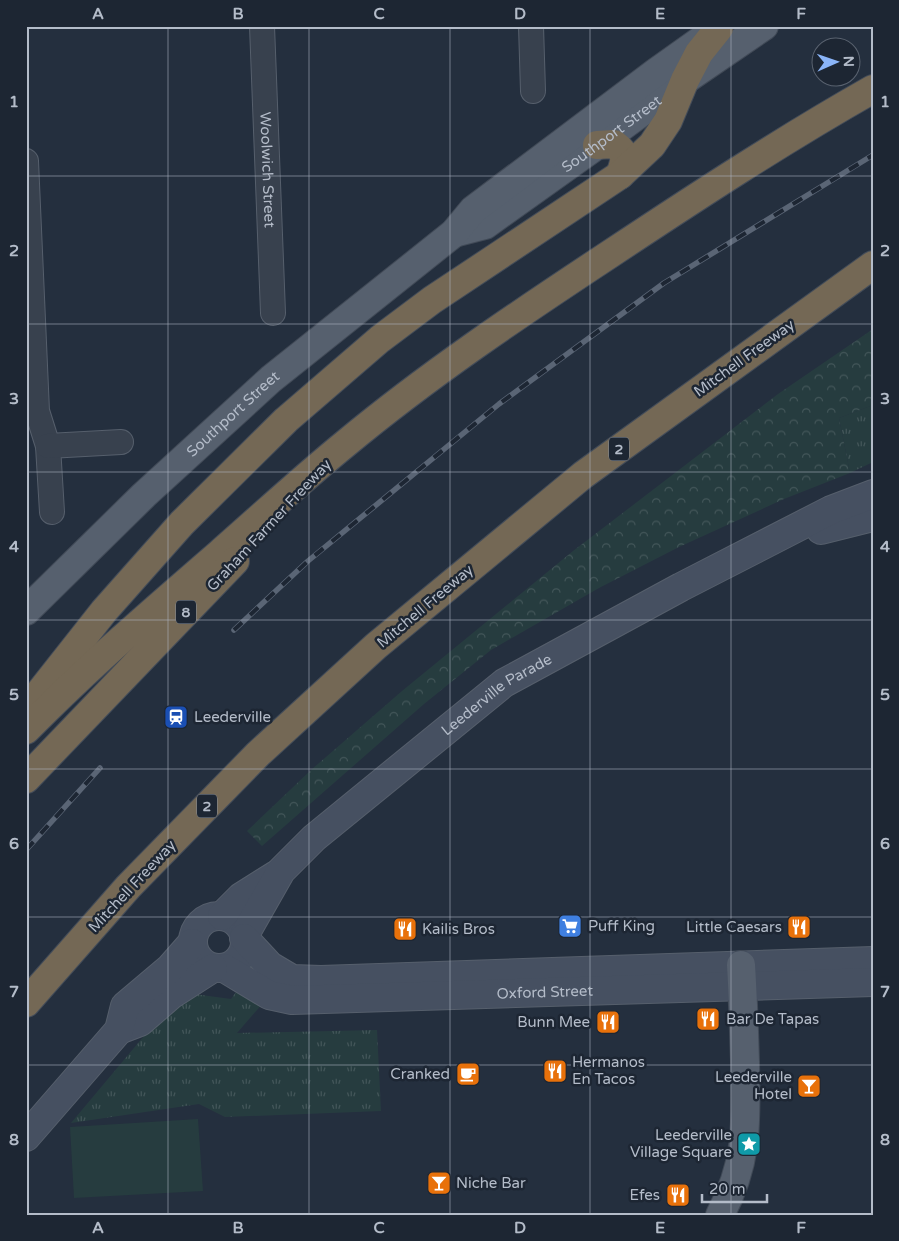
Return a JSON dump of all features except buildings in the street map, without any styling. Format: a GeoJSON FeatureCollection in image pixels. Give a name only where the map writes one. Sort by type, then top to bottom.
{"type":"FeatureCollection","features":[{"type":"Feature","properties":{"kind":"highway"},"geometry":{"type":"LineString","coordinates":[[26,709],[104,611],[182,522],[286,420],[380,339],[432,300],[620,176],[652,145],[668,120],[699,53],[720,27]]}},
{"type":"Feature","properties":{"kind":"highway"},"geometry":{"type":"LineString","coordinates":[[26,730],[132,629],[346,444],[434,375],[544,297],[705,190],[873,89]]}},
{"type":"Feature","properties":{"kind":"highway"},"geometry":{"type":"LineString","coordinates":[[598,145],[614,144],[622,150],[625,160],[620,176]]}},
{"type":"Feature","properties":{"kind":"highway","name":"Mitchell Freeway"},"geometry":{"type":"LineString","coordinates":[[26,1003],[128,888],[244,768],[376,646],[583,475],[873,265]]}},
{"type":"Feature","properties":{"kind":"highway","name":"Graham Farmer Freeway"},"geometry":{"type":"LineString","coordinates":[[26,779],[346,444]]}},
{"type":"Feature","properties":{"kind":"main road","name":"Southport Street"},"geometry":{"type":"LineString","coordinates":[[454,233],[485,226],[685,80],[764,26]]}},
{"type":"Feature","properties":{"kind":"main road","name":"Southport Street"},"geometry":{"type":"LineString","coordinates":[[26,611],[144,496],[271,379],[454,233],[473,210],[647,79],[720,27]]}},
{"type":"Feature","properties":{"kind":"main road","name":"Leederville Parade"},"geometry":{"type":"LineString","coordinates":[[222,916],[241,897],[281,871],[314,838],[504,683],[739,557],[831,510],[873,494]]}},
{"type":"Feature","properties":{"kind":"main road","name":"Leederville Parade"},"geometry":{"type":"LineString","coordinates":[[739,557],[836,525],[873,517]]}},
{"type":"Feature","properties":{"kind":"main road","name":"Leederville Parade"},"geometry":{"type":"LineString","coordinates":[[244,937],[281,871]]}},
{"type":"Feature","properties":{"kind":"main road"},"geometry":{"type":"LineString","coordinates":[[26,1137],[120,1030],[140,1022],[171,994],[219,968],[238,961],[245,946],[244,937],[236,923],[222,916],[215,916],[201,922],[196,928],[192,943],[165,973],[126,1006],[120,1030]]}},
{"type":"Feature","properties":{"kind":"main road","name":"Oxford Street"},"geometry":{"type":"LineString","coordinates":[[244,937],[270,966],[292,979],[750,976],[873,982]]}},
{"type":"Feature","properties":{"kind":"main road"},"geometry":{"type":"LineString","coordinates":[[192,943],[198,959],[205,965],[219,968]]}},
{"type":"Feature","properties":{"kind":"main road","name":"Oxford Street"},"geometry":{"type":"LineString","coordinates":[[219,968],[269,995],[292,1000],[750,976],[873,961]]}},
{"type":"Feature","properties":{"kind":"main road"},"geometry":{"type":"LineString","coordinates":[[720,1215],[731,1194],[741,1164],[746,1125],[750,976]]}},
{"type":"Feature","properties":{"kind":"main road"},"geometry":{"type":"LineString","coordinates":[[742,1215],[750,1196],[757,1168],[762,1124],[750,976]]}},
{"type":"Feature","properties":{"kind":"street","name":"Woolwich Street"},"geometry":{"type":"LineString","coordinates":[[262,26],[273,313]]}},
{"type":"Feature","properties":{"kind":"street"},"geometry":{"type":"LineString","coordinates":[[531,26],[533,91]]}},
{"type":"Feature","properties":{"kind":"street"},"geometry":{"type":"LineString","coordinates":[[26,161],[37,411],[48,446],[52,512]]}},
{"type":"Feature","properties":{"kind":"street"},"geometry":{"type":"LineString","coordinates":[[48,446],[121,442]]}},
{"type":"Feature","properties":{"kind":"green space"},"geometry":{"type":"Polygon","coordinates":[[[873,329],[873,405],[839,418],[850,473],[784,499],[679,547],[599,588],[491,650],[424,704],[262,846],[247,831],[311,770],[402,691],[573,551],[778,394],[873,329]]]}},
{"type":"Feature","properties":{"kind":"green space"},"geometry":{"type":"Polygon","coordinates":[[[873,405],[873,462],[850,473],[839,418],[873,405]]]}},
{"type":"Feature","properties":{"kind":"green space"},"geometry":{"type":"Polygon","coordinates":[[[239,988],[263,1003],[237,1033],[377,1030],[381,1111],[225,1117],[199,1104],[71,1123],[149,1030],[194,994],[231,999],[239,988]]]}},
{"type":"Feature","properties":{"kind":"green space"},"geometry":{"type":"Polygon","coordinates":[[[198,1119],[203,1191],[74,1198],[70,1127],[198,1119]]]}},
{"type":"Feature","properties":{"kind":"railway"},"geometry":{"type":"LineString","coordinates":[[234,630],[308,561],[499,404],[664,283],[873,155]]}},
{"type":"Feature","properties":{"kind":"railway"},"geometry":{"type":"LineString","coordinates":[[26,850],[100,768]]}},
{"type":"Feature","properties":{"kind":"place","name":"Leederville"},"geometry":{"type":"Point","coordinates":[176,717]}},
{"type":"Feature","properties":{"kind":"place","name":"Puff King"},"geometry":{"type":"Point","coordinates":[570,926]}},
{"type":"Feature","properties":{"kind":"place","name":"Little Caesars"},"geometry":{"type":"Point","coordinates":[799,927]}},
{"type":"Feature","properties":{"kind":"place","name":"Kailis Bros"},"geometry":{"type":"Point","coordinates":[405,929]}},
{"type":"Feature","properties":{"kind":"place","name":"Bar De Tapas"},"geometry":{"type":"Point","coordinates":[708,1019]}},
{"type":"Feature","properties":{"kind":"place","name":"Bunn Mee"},"geometry":{"type":"Point","coordinates":[608,1022]}},
{"type":"Feature","properties":{"kind":"place","name":"Hermanos En Tacos"},"geometry":{"type":"Point","coordinates":[555,1071]}},
{"type":"Feature","properties":{"kind":"place","name":"Cranked"},"geometry":{"type":"Point","coordinates":[468,1074]}},
{"type":"Feature","properties":{"kind":"place","name":"Leederville Hotel"},"geometry":{"type":"Point","coordinates":[809,1086]}},
{"type":"Feature","properties":{"kind":"place","name":"Leederville Village Square"},"geometry":{"type":"Point","coordinates":[749,1144]}},
{"type":"Feature","properties":{"kind":"place","name":"Niche Bar"},"geometry":{"type":"Point","coordinates":[439,1183]}},
{"type":"Feature","properties":{"kind":"place","name":"Efes"},"geometry":{"type":"Point","coordinates":[678,1195]}}]}
